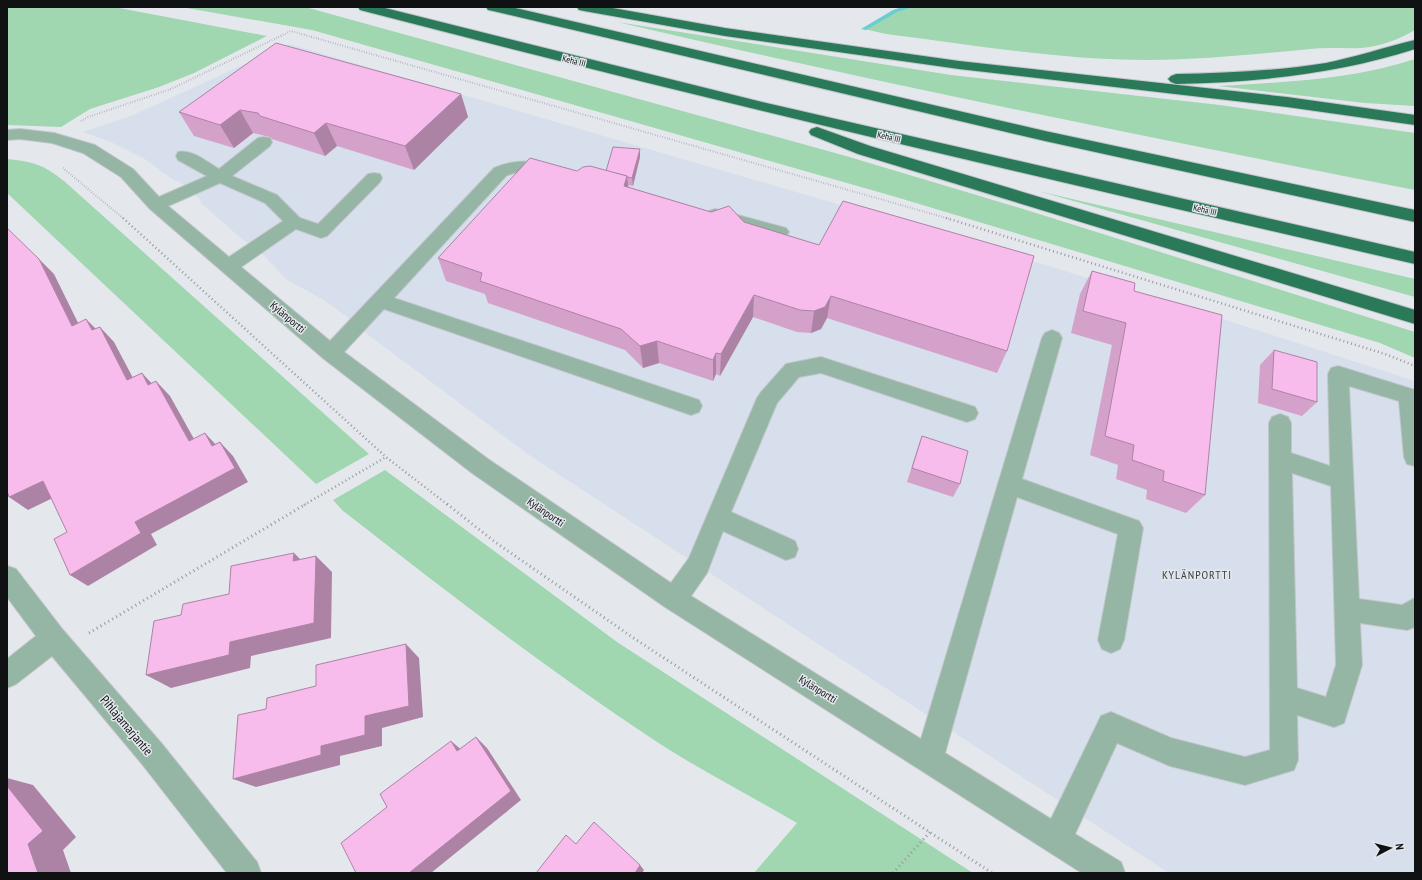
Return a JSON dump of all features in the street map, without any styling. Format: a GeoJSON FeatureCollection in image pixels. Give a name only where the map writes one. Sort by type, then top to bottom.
{"type":"FeatureCollection","features":[{"type":"Feature","properties":{"kind":"highway","name":"Kehä III"},"geometry":{"type":"LineString","coordinates":[[366,7],[745,104],[1415,258]]}},
{"type":"Feature","properties":{"kind":"highway"},"geometry":{"type":"LineString","coordinates":[[493,7],[1045,136],[1415,216]]}},
{"type":"Feature","properties":{"kind":"highway"},"geometry":{"type":"LineString","coordinates":[[584,7],[756,36],[959,65],[1092,79],[1160,90],[1287,102],[1415,120]]}},
{"type":"Feature","properties":{"kind":"highway"},"geometry":{"type":"LineString","coordinates":[[1092,79],[1241,78],[1307,71],[1379,56],[1415,44]]}},
{"type":"Feature","properties":{"kind":"highway"},"geometry":{"type":"LineString","coordinates":[[745,104],[864,150],[1415,317]]}},
{"type":"Feature","properties":{"kind":"street","name":"Kylänportti"},"geometry":{"type":"LineString","coordinates":[[7,135],[20,134],[54,138],[89,150],[127,173],[156,205],[331,353],[480,466],[674,599],[1110,873]]}},
{"type":"Feature","properties":{"kind":"street"},"geometry":{"type":"LineString","coordinates":[[156,205],[220,177],[264,142]]}},
{"type":"Feature","properties":{"kind":"street"},"geometry":{"type":"LineString","coordinates":[[184,156],[220,177],[271,199],[294,222],[321,232],[374,178]]}},
{"type":"Feature","properties":{"kind":"street"},"geometry":{"type":"LineString","coordinates":[[331,353],[500,172],[511,165],[527,165],[566,175]]}},
{"type":"Feature","properties":{"kind":"street"},"geometry":{"type":"LineString","coordinates":[[696,209],[780,232]]}},
{"type":"Feature","properties":{"kind":"street"},"geometry":{"type":"LineString","coordinates":[[228,267],[294,222]]}},
{"type":"Feature","properties":{"kind":"street"},"geometry":{"type":"LineString","coordinates":[[380,300],[691,406]]}},
{"type":"Feature","properties":{"kind":"street"},"geometry":{"type":"LineString","coordinates":[[930,760],[1052,338]]}},
{"type":"Feature","properties":{"kind":"street"},"geometry":{"type":"LineString","coordinates":[[674,599],[698,565],[768,398],[793,370],[821,365],[967,413]]}},
{"type":"Feature","properties":{"kind":"street"},"geometry":{"type":"LineString","coordinates":[[1283,697],[1334,713],[1349,665],[1338,374],[1412,397],[1415,457]]}},
{"type":"Feature","properties":{"kind":"street"},"geometry":{"type":"LineString","coordinates":[[1057,840],[1111,726],[1170,752],[1245,771],[1284,760],[1280,424]]}},
{"type":"Feature","properties":{"kind":"street"},"geometry":{"type":"LineString","coordinates":[[1280,459],[1342,480]]}},
{"type":"Feature","properties":{"kind":"street"},"geometry":{"type":"LineString","coordinates":[[1010,485],[1131,528],[1111,640]]}},
{"type":"Feature","properties":{"kind":"street"},"geometry":{"type":"LineString","coordinates":[[717,517],[786,549]]}},
{"type":"Feature","properties":{"kind":"street","name":"Pihlajamarjantie"},"geometry":{"type":"LineString","coordinates":[[7,577],[60,646],[152,754],[246,873]]}},
{"type":"Feature","properties":{"kind":"street"},"geometry":{"type":"LineString","coordinates":[[1347,609],[1407,618],[1415,610]]}},
{"type":"Feature","properties":{"kind":"street"},"geometry":{"type":"LineString","coordinates":[[7,675],[60,646]]}},
{"type":"Feature","properties":{"kind":"path"},"geometry":{"type":"LineString","coordinates":[[54,138],[88,116],[171,89],[291,32],[381,56],[933,214],[1377,351],[1415,366]]}},
{"type":"Feature","properties":{"kind":"path"},"geometry":{"type":"LineString","coordinates":[[59,166],[111,207],[386,457],[495,542],[603,617],[992,873]]}},
{"type":"Feature","properties":{"kind":"path"},"geometry":{"type":"LineString","coordinates":[[60,646],[94,629],[386,457]]}},
{"type":"Feature","properties":{"kind":"path"},"geometry":{"type":"LineString","coordinates":[[893,873],[930,832]]}},
{"type":"Feature","properties":{"kind":"shaded area"},"geometry":{"type":"Polygon","coordinates":[[[289,44],[1029,260],[1229,321],[1415,381],[1415,873],[1169,873],[529,455],[325,301],[286,279],[256,247],[242,239],[200,202],[201,200],[179,181],[175,181],[145,159],[111,142],[83,132],[131,116],[289,44]]]}},
{"type":"Feature","properties":{"kind":"green space"},"geometry":{"type":"Polygon","coordinates":[[[7,7],[114,7],[267,36],[194,73],[159,87],[90,109],[61,127],[7,125],[7,7]]]}},
{"type":"Feature","properties":{"kind":"green space"},"geometry":{"type":"Polygon","coordinates":[[[181,7],[305,7],[846,156],[1020,208],[1415,332],[1415,358],[1380,343],[896,197],[312,30],[181,7]]]}},
{"type":"Feature","properties":{"kind":"green space"},"geometry":{"type":"Polygon","coordinates":[[[909,7],[1413,7],[1415,10],[1415,30],[1389,42],[1368,47],[1316,48],[1209,58],[1147,60],[1049,55],[886,34],[864,29],[895,11],[909,7]]]}},
{"type":"Feature","properties":{"kind":"green space"},"geometry":{"type":"Polygon","coordinates":[[[617,22],[951,75],[1220,105],[1415,133],[1415,190],[1115,130],[816,67],[617,22]]]}},
{"type":"Feature","properties":{"kind":"green space"},"geometry":{"type":"Polygon","coordinates":[[[1415,59],[1415,106],[1365,103],[1218,86],[1342,76],[1367,72],[1415,59]]]}},
{"type":"Feature","properties":{"kind":"green space"},"geometry":{"type":"Polygon","coordinates":[[[7,159],[24,161],[43,167],[64,181],[369,454],[316,484],[7,193],[7,159]]]}},
{"type":"Feature","properties":{"kind":"green space"},"geometry":{"type":"Polygon","coordinates":[[[1038,191],[1415,279],[1415,297],[1038,191]]]}},
{"type":"Feature","properties":{"kind":"green space"},"geometry":{"type":"Polygon","coordinates":[[[385,470],[617,642],[973,873],[754,873],[797,823],[651,738],[572,684],[456,598],[342,510],[333,500],[385,470]]]}},
{"type":"Feature","properties":{"kind":"building"},"geometry":{"type":"Polygon","coordinates":[[[276,43],[461,94],[405,146],[326,123],[314,133],[260,116],[258,113],[240,110],[220,125],[179,112],[276,43]]]}},
{"type":"Feature","properties":{"kind":"building"},"geometry":{"type":"Polygon","coordinates":[[[613,147],[640,149],[632,178],[606,171],[613,147]]]}},
{"type":"Feature","properties":{"kind":"building"},"geometry":{"type":"Polygon","coordinates":[[[530,158],[577,171],[583,167],[590,166],[627,176],[624,186],[711,212],[729,206],[744,222],[819,245],[843,201],[1034,256],[1007,351],[831,296],[825,307],[814,311],[800,310],[754,295],[721,354],[716,353],[713,360],[657,341],[640,346],[621,329],[480,281],[482,273],[438,258],[530,158]]]}},
{"type":"Feature","properties":{"kind":"building"},"geometry":{"type":"Polygon","coordinates":[[[7,228],[39,259],[72,326],[86,319],[92,330],[100,327],[127,380],[142,373],[148,385],[156,381],[189,441],[205,433],[212,446],[220,442],[235,468],[135,522],[141,533],[70,575],[54,539],[67,532],[43,481],[9,497],[7,491],[7,228]]]}},
{"type":"Feature","properties":{"kind":"building"},"geometry":{"type":"Polygon","coordinates":[[[1092,271],[1135,283],[1134,291],[1222,315],[1205,495],[1163,481],[1164,471],[1132,460],[1134,445],[1105,436],[1126,323],[1083,311],[1092,271]]]}},
{"type":"Feature","properties":{"kind":"building"},"geometry":{"type":"Polygon","coordinates":[[[1274,350],[1317,362],[1317,402],[1272,389],[1274,350]]]}},
{"type":"Feature","properties":{"kind":"building"},"geometry":{"type":"Polygon","coordinates":[[[922,436],[968,451],[960,484],[912,468],[922,436]]]}},
{"type":"Feature","properties":{"kind":"building"},"geometry":{"type":"Polygon","coordinates":[[[294,553],[293,561],[316,556],[314,623],[230,642],[229,655],[146,675],[154,621],[181,615],[183,604],[229,594],[231,566],[294,553]]]}},
{"type":"Feature","properties":{"kind":"building"},"geometry":{"type":"Polygon","coordinates":[[[406,644],[409,706],[365,716],[365,735],[321,746],[321,755],[233,779],[238,715],[266,709],[267,698],[316,686],[316,665],[406,644]]]}},
{"type":"Feature","properties":{"kind":"building"},"geometry":{"type":"Polygon","coordinates":[[[476,737],[511,791],[409,873],[356,873],[341,843],[387,807],[380,794],[451,741],[457,751],[476,737]]]}},
{"type":"Feature","properties":{"kind":"building"},"geometry":{"type":"Polygon","coordinates":[[[7,786],[43,831],[28,844],[38,873],[7,873],[7,786]]]}},
{"type":"Feature","properties":{"kind":"building"},"geometry":{"type":"Polygon","coordinates":[[[594,822],[640,865],[635,873],[536,873],[566,835],[576,844],[594,822]]]}},
{"type":"Feature","properties":{"kind":"waterway"},"geometry":{"type":"LineString","coordinates":[[864,29],[895,11],[909,7]]}},
{"type":"Feature","properties":{"kind":"district","name":"KYLÄNPORTTI"},"geometry":{"type":"Point","coordinates":[1197,575]}}]}
